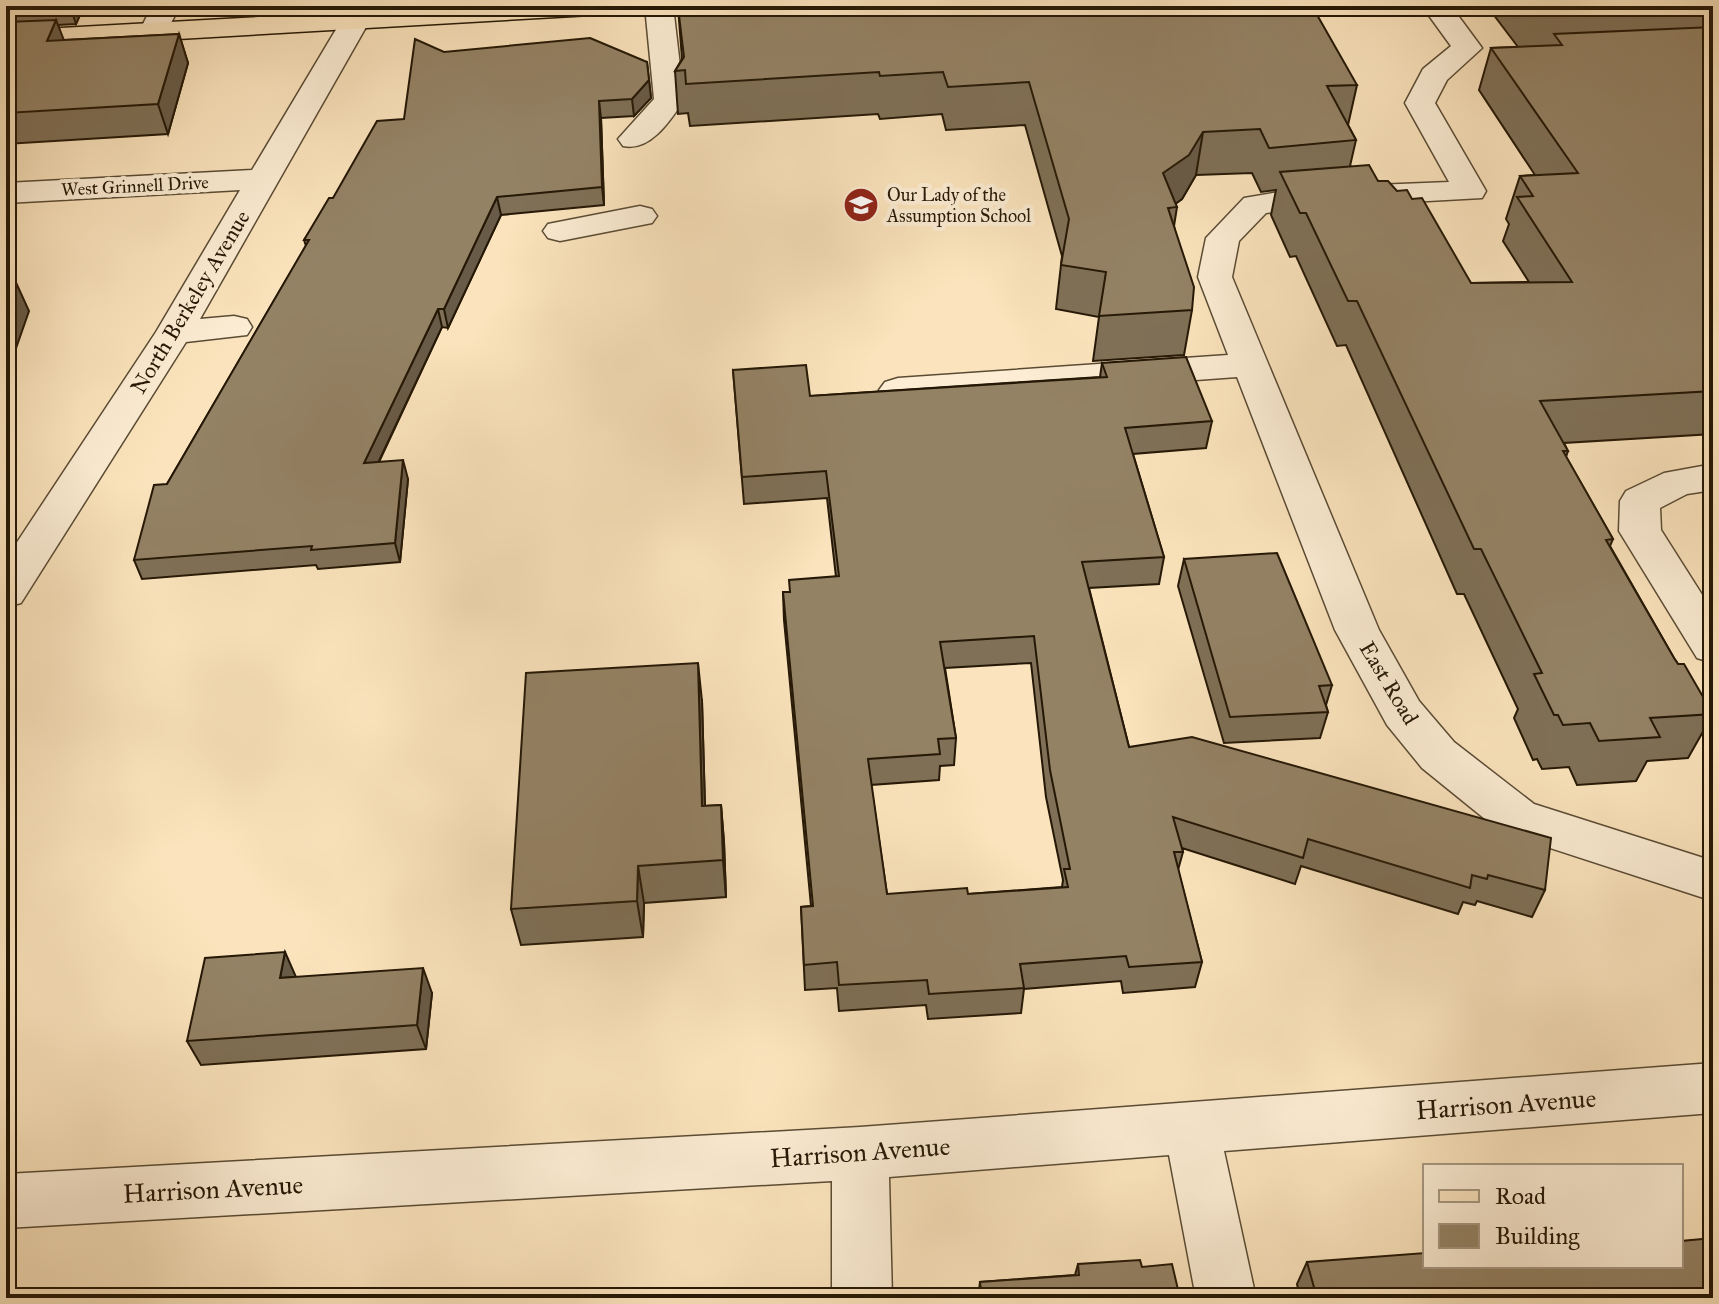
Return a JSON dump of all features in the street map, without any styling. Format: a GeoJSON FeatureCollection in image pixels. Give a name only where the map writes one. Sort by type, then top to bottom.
{"type":"FeatureCollection","features":[{"type":"Feature","properties":{"kind":"main road"},"geometry":{"type":"LineString","coordinates":[[6,40],[160,19],[609,6]]}},
{"type":"Feature","properties":{"kind":"street"},"geometry":{"type":"LineString","coordinates":[[634,139],[669,100],[659,6]]}},
{"type":"Feature","properties":{"kind":"street","name":"East Road"},"geometry":{"type":"LineString","coordinates":[[1436,6],[1481,52],[1434,75],[1420,103],[1470,191],[1302,198],[1256,205],[1223,238],[1215,277],[1357,630],[1403,713],[1438,755],[1518,818],[1713,881]]}},
{"type":"Feature","properties":{"kind":"street","name":"North Berkeley Avenue"},"geometry":{"type":"LineString","coordinates":[[6,592],[25,536],[174,332],[360,13]]}},
{"type":"Feature","properties":{"kind":"street","name":"West Grinnell Drive"},"geometry":{"type":"LineString","coordinates":[[6,193],[263,179]]}},
{"type":"Feature","properties":{"kind":"street"},"geometry":{"type":"LineString","coordinates":[[560,231],[640,216]]}},
{"type":"Feature","properties":{"kind":"street"},"geometry":{"type":"LineString","coordinates":[[174,332],[234,327]]}},
{"type":"Feature","properties":{"kind":"street"},"geometry":{"type":"LineString","coordinates":[[898,390],[1250,365]]}},
{"type":"Feature","properties":{"kind":"street"},"geometry":{"type":"LineString","coordinates":[[1713,477],[1678,482],[1640,501],[1640,531],[1713,647]]}},
{"type":"Feature","properties":{"kind":"street","name":"Harrison Avenue"},"geometry":{"type":"LineString","coordinates":[[6,1201],[860,1153],[1713,1088]]}},
{"type":"Feature","properties":{"kind":"street"},"geometry":{"type":"LineString","coordinates":[[1191,1127],[1226,1298]]}},
{"type":"Feature","properties":{"kind":"street"},"geometry":{"type":"LineString","coordinates":[[860,1153],[862,1298]]}},
{"type":"Feature","properties":{"kind":"building"},"geometry":{"type":"Polygon","coordinates":[[[1312,6],[1357,85],[1327,86],[1356,140],[1269,148],[1260,129],[1203,132],[1189,155],[1163,173],[1177,207],[1168,208],[1194,287],[1192,310],[1099,316],[1106,272],[1061,265],[1069,219],[1029,82],[948,87],[943,72],[880,76],[879,72],[686,84],[685,70],[675,71],[684,57],[678,7],[1312,6]]]}},
{"type":"Feature","properties":{"kind":"building"},"geometry":{"type":"Polygon","coordinates":[[[1531,6],[1681,6],[1603,11],[1533,9],[1531,6]]]}},
{"type":"Feature","properties":{"kind":"building"},"geometry":{"type":"Polygon","coordinates":[[[56,20],[47,41],[179,34],[158,104],[6,113],[6,22],[56,20]]]}},
{"type":"Feature","properties":{"kind":"building"},"geometry":{"type":"Polygon","coordinates":[[[1713,27],[1713,391],[1540,401],[1568,451],[1563,451],[1613,539],[1606,540],[1674,658],[1678,664],[1684,664],[1713,714],[1650,718],[1660,737],[1599,741],[1590,723],[1563,725],[1558,715],[1554,715],[1534,674],[1542,673],[1481,549],[1474,549],[1357,301],[1348,301],[1306,213],[1300,213],[1280,172],[1369,165],[1378,181],[1388,181],[1397,191],[1407,190],[1412,199],[1422,198],[1471,283],[1572,282],[1517,197],[1533,196],[1520,176],[1578,173],[1491,48],[1562,45],[1554,34],[1713,27]]]}},
{"type":"Feature","properties":{"kind":"building"},"geometry":{"type":"Polygon","coordinates":[[[590,38],[647,62],[649,80],[632,99],[599,101],[602,187],[497,197],[444,309],[438,309],[364,463],[403,460],[395,543],[311,550],[312,546],[134,560],[154,485],[167,484],[309,240],[304,240],[329,198],[333,198],[377,121],[404,119],[415,39],[444,52],[590,38]]]}},
{"type":"Feature","properties":{"kind":"building"},"geometry":{"type":"Polygon","coordinates":[[[1186,357],[1212,421],[1125,428],[1164,557],[1082,562],[1129,747],[1192,737],[1551,838],[1545,890],[1488,875],[1487,879],[1472,875],[1470,888],[1308,839],[1303,858],[1173,817],[1183,852],[1174,852],[1202,962],[1129,967],[1126,956],[1020,964],[1024,988],[929,994],[927,980],[839,985],[837,962],[804,965],[801,907],[813,906],[783,592],[790,592],[789,580],[839,576],[826,471],[742,477],[733,370],[806,365],[810,396],[1107,377],[1102,363],[1186,357]],[[1034,636],[940,642],[956,738],[938,739],[940,754],[868,759],[887,894],[967,888],[968,894],[1068,887],[1064,869],[1070,869],[1050,770],[1034,636]]]}},
{"type":"Feature","properties":{"kind":"building"},"geometry":{"type":"Polygon","coordinates":[[[1277,553],[1332,685],[1319,686],[1328,712],[1230,717],[1184,559],[1277,553]]]}},
{"type":"Feature","properties":{"kind":"building"},"geometry":{"type":"Polygon","coordinates":[[[698,663],[702,806],[721,805],[723,860],[638,866],[637,901],[511,909],[526,673],[698,663]]]}},
{"type":"Feature","properties":{"kind":"building"},"geometry":{"type":"Polygon","coordinates":[[[285,952],[280,978],[423,968],[417,1025],[187,1041],[205,958],[285,952]]]}},
{"type":"Feature","properties":{"kind":"building"},"geometry":{"type":"Polygon","coordinates":[[[1713,1238],[1713,1298],[1288,1298],[1287,1294],[1315,1291],[1307,1262],[1423,1253],[1423,1268],[1683,1268],[1683,1241],[1713,1238]]]}},
{"type":"Feature","properties":{"kind":"building"},"geometry":{"type":"Polygon","coordinates":[[[1140,1260],[1142,1267],[1172,1264],[1180,1298],[982,1298],[980,1282],[1079,1275],[1078,1264],[1140,1260]]]}},
{"type":"Feature","properties":{"kind":"place","name":"Our Lady of the Assumption School"},"geometry":{"type":"Point","coordinates":[861,205]}}]}
